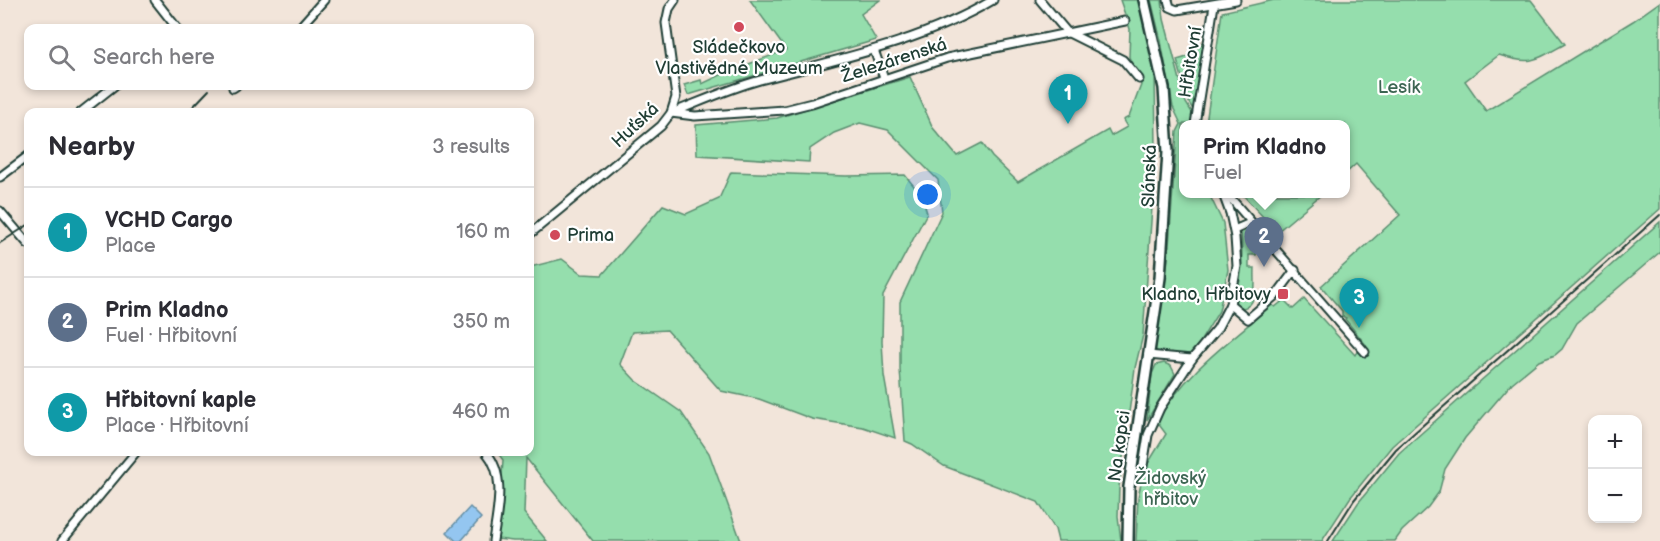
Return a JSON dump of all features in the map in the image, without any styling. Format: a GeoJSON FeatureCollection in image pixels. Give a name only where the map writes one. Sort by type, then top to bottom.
{"type":"FeatureCollection","features":[{"type":"Feature","properties":{"kind":"main road","name":"Slánská"},"geometry":{"type":"LineString","coordinates":[[1144,0],[1164,88],[1168,152],[1160,278],[1148,355]]}},
{"type":"Feature","properties":{"kind":"main road","name":"Na kopci"},"geometry":{"type":"LineString","coordinates":[[1128,541],[1129,487],[1148,355]]}},
{"type":"Feature","properties":{"kind":"street"},"geometry":{"type":"LineString","coordinates":[[155,0],[174,24]]}},
{"type":"Feature","properties":{"kind":"street"},"geometry":{"type":"LineString","coordinates":[[303,24],[324,0]]}},
{"type":"Feature","properties":{"kind":"street","name":"Huťská"},"geometry":{"type":"LineString","coordinates":[[534,231],[661,126],[671,113],[676,97],[666,23],[669,9],[675,0]]}},
{"type":"Feature","properties":{"kind":"street"},"geometry":{"type":"LineString","coordinates":[[671,113],[758,81],[874,50],[940,26],[993,0]]}},
{"type":"Feature","properties":{"kind":"street"},"geometry":{"type":"LineString","coordinates":[[1040,0],[1066,33],[1123,60],[1139,79]]}},
{"type":"Feature","properties":{"kind":"street"},"geometry":{"type":"LineString","coordinates":[[1168,0],[1170,7],[1175,10],[1236,0]]}},
{"type":"Feature","properties":{"kind":"street","name":"Hřbitovní"},"geometry":{"type":"LineString","coordinates":[[1196,120],[1214,5]]}},
{"type":"Feature","properties":{"kind":"street","name":"Železárenská"},"geometry":{"type":"LineString","coordinates":[[671,113],[695,116],[784,110],[812,103],[947,58],[1125,21]]}},
{"type":"Feature","properties":{"kind":"street"},"geometry":{"type":"LineString","coordinates":[[874,50],[884,78]]}},
{"type":"Feature","properties":{"kind":"street"},"geometry":{"type":"LineString","coordinates":[[86,108],[109,90]]}},
{"type":"Feature","properties":{"kind":"street"},"geometry":{"type":"LineString","coordinates":[[0,177],[24,159]]}},
{"type":"Feature","properties":{"kind":"street"},"geometry":{"type":"LineString","coordinates":[[1143,466],[1148,435],[1160,408],[1192,359],[1217,329],[1230,304],[1237,266],[1234,230],[1226,198]]}},
{"type":"Feature","properties":{"kind":"street"},"geometry":{"type":"LineString","coordinates":[[1229,198],[1295,270],[1365,352]]}},
{"type":"Feature","properties":{"kind":"street"},"geometry":{"type":"LineString","coordinates":[[0,211],[24,239]]}},
{"type":"Feature","properties":{"kind":"street"},"geometry":{"type":"LineString","coordinates":[[1234,230],[1248,224],[1256,226]]}},
{"type":"Feature","properties":{"kind":"street"},"geometry":{"type":"LineString","coordinates":[[1230,304],[1248,319],[1277,294],[1295,270]]}},
{"type":"Feature","properties":{"kind":"street"},"geometry":{"type":"LineString","coordinates":[[1148,355],[1192,359]]}},
{"type":"Feature","properties":{"kind":"street"},"geometry":{"type":"LineString","coordinates":[[62,541],[133,456]]}},
{"type":"Feature","properties":{"kind":"street"},"geometry":{"type":"LineString","coordinates":[[489,456],[495,465],[499,485],[492,541]]}},
{"type":"Feature","properties":{"kind":"green space"},"geometry":{"type":"Polygon","coordinates":[[[750,0],[880,0],[861,14],[876,40],[688,95],[684,85],[701,80],[702,84],[786,50],[750,0]]]}},
{"type":"Feature","properties":{"kind":"green space"},"geometry":{"type":"Polygon","coordinates":[[[1120,0],[1138,0],[1155,73],[1156,149],[1151,158],[1152,207],[1143,335],[1135,368],[1119,487],[1118,516],[1121,541],[1058,541],[1055,529],[1038,502],[944,466],[905,441],[900,369],[900,302],[942,212],[938,180],[888,130],[860,123],[834,133],[810,149],[809,162],[697,155],[696,125],[777,118],[910,77],[933,128],[957,156],[982,143],[992,157],[1018,182],[1108,130],[1111,136],[1127,127],[1123,120],[1129,117],[1141,85],[1129,57],[1130,29],[1120,0]]]}},
{"type":"Feature","properties":{"kind":"green space"},"geometry":{"type":"Polygon","coordinates":[[[1151,0],[1162,0],[1164,19],[1186,103],[1193,114],[1192,120],[1179,120],[1173,107],[1151,0]]]}},
{"type":"Feature","properties":{"kind":"green space"},"geometry":{"type":"Polygon","coordinates":[[[1274,0],[1531,0],[1565,44],[1534,60],[1519,60],[1499,55],[1465,81],[1486,111],[1660,2],[1660,209],[1392,446],[1350,498],[1322,541],[1136,541],[1138,497],[1144,470],[1166,434],[1157,422],[1168,404],[1194,373],[1224,345],[1272,305],[1275,307],[1284,300],[1293,309],[1304,299],[1355,355],[1366,345],[1321,286],[1400,215],[1356,164],[1350,169],[1350,120],[1207,120],[1222,12],[1274,0]]]}},
{"type":"Feature","properties":{"kind":"green space"},"geometry":{"type":"Polygon","coordinates":[[[1204,42],[1194,111],[1189,103],[1177,60],[1187,57],[1204,42]]]}},
{"type":"Feature","properties":{"kind":"green space"},"geometry":{"type":"Polygon","coordinates":[[[1179,128],[1179,198],[1211,198],[1223,223],[1228,270],[1219,311],[1200,342],[1188,356],[1156,352],[1154,342],[1168,260],[1179,128]]]}},
{"type":"Feature","properties":{"kind":"green space"},"geometry":{"type":"Polygon","coordinates":[[[731,172],[846,176],[905,175],[922,196],[927,213],[883,296],[884,376],[895,438],[863,427],[812,419],[759,399],[721,391],[667,330],[632,332],[620,364],[635,380],[681,412],[709,453],[741,541],[593,541],[526,458],[524,513],[547,541],[498,539],[503,460],[500,456],[534,456],[534,266],[562,259],[582,274],[602,275],[663,205],[686,214],[719,199],[731,172]]]}},
{"type":"Feature","properties":{"kind":"green space"},"geometry":{"type":"Polygon","coordinates":[[[1246,198],[1317,198],[1277,232],[1246,198]]]}},
{"type":"Feature","properties":{"kind":"green space"},"geometry":{"type":"Polygon","coordinates":[[[1660,222],[1660,252],[1577,323],[1562,349],[1555,355],[1539,361],[1512,383],[1465,438],[1445,469],[1439,492],[1428,507],[1402,531],[1395,541],[1333,541],[1358,503],[1399,453],[1660,222]]]}},
{"type":"Feature","properties":{"kind":"green space"},"geometry":{"type":"Polygon","coordinates":[[[1249,227],[1256,233],[1254,250],[1257,250],[1256,255],[1249,255],[1249,268],[1255,268],[1255,292],[1248,306],[1243,308],[1235,303],[1241,268],[1241,229],[1249,227]]]}},
{"type":"Feature","properties":{"kind":"green space"},"geometry":{"type":"Polygon","coordinates":[[[1164,363],[1171,366],[1175,374],[1147,420],[1152,374],[1156,365],[1164,363]]]}},
{"type":"Feature","properties":{"kind":"water"},"geometry":{"type":"Polygon","coordinates":[[[470,507],[481,518],[461,541],[456,541],[447,532],[470,507]]]}},
{"type":"Feature","properties":{"kind":"railway"},"geometry":{"type":"LineString","coordinates":[[192,108],[209,90]]}},
{"type":"Feature","properties":{"kind":"railway"},"geometry":{"type":"LineString","coordinates":[[1328,541],[1354,500],[1396,449],[1660,215]]}},
{"type":"Feature","properties":{"kind":"railway"},"geometry":{"type":"LineString","coordinates":[[0,243],[24,228]]}},
{"type":"Feature","properties":{"kind":"place","name":"Sládečkovo Vlastivědné Muzeum"},"geometry":{"type":"Point","coordinates":[739,27]}},
{"type":"Feature","properties":{"kind":"place","name":"VCHD Cargo"},"geometry":{"type":"Point","coordinates":[1068,124]}},
{"type":"Feature","properties":{"kind":"place","name":"Prima"},"geometry":{"type":"Point","coordinates":[555,235]}},
{"type":"Feature","properties":{"kind":"place","name":"Prim Kladno"},"geometry":{"type":"Point","coordinates":[1264,267]}},
{"type":"Feature","properties":{"kind":"place","name":"Kladno, Hřbitovy"},"geometry":{"type":"Point","coordinates":[1283,294]}},
{"type":"Feature","properties":{"kind":"place","name":"Hřbitovní kaple"},"geometry":{"type":"Point","coordinates":[1359,328]}},
{"type":"Feature","properties":{"kind":"park label","name":"Lesík"},"geometry":{"type":"Point","coordinates":[1399,87]}},
{"type":"Feature","properties":{"kind":"park label","name":"Židovský hřbitov"},"geometry":{"type":"Point","coordinates":[1171,488]}}]}
